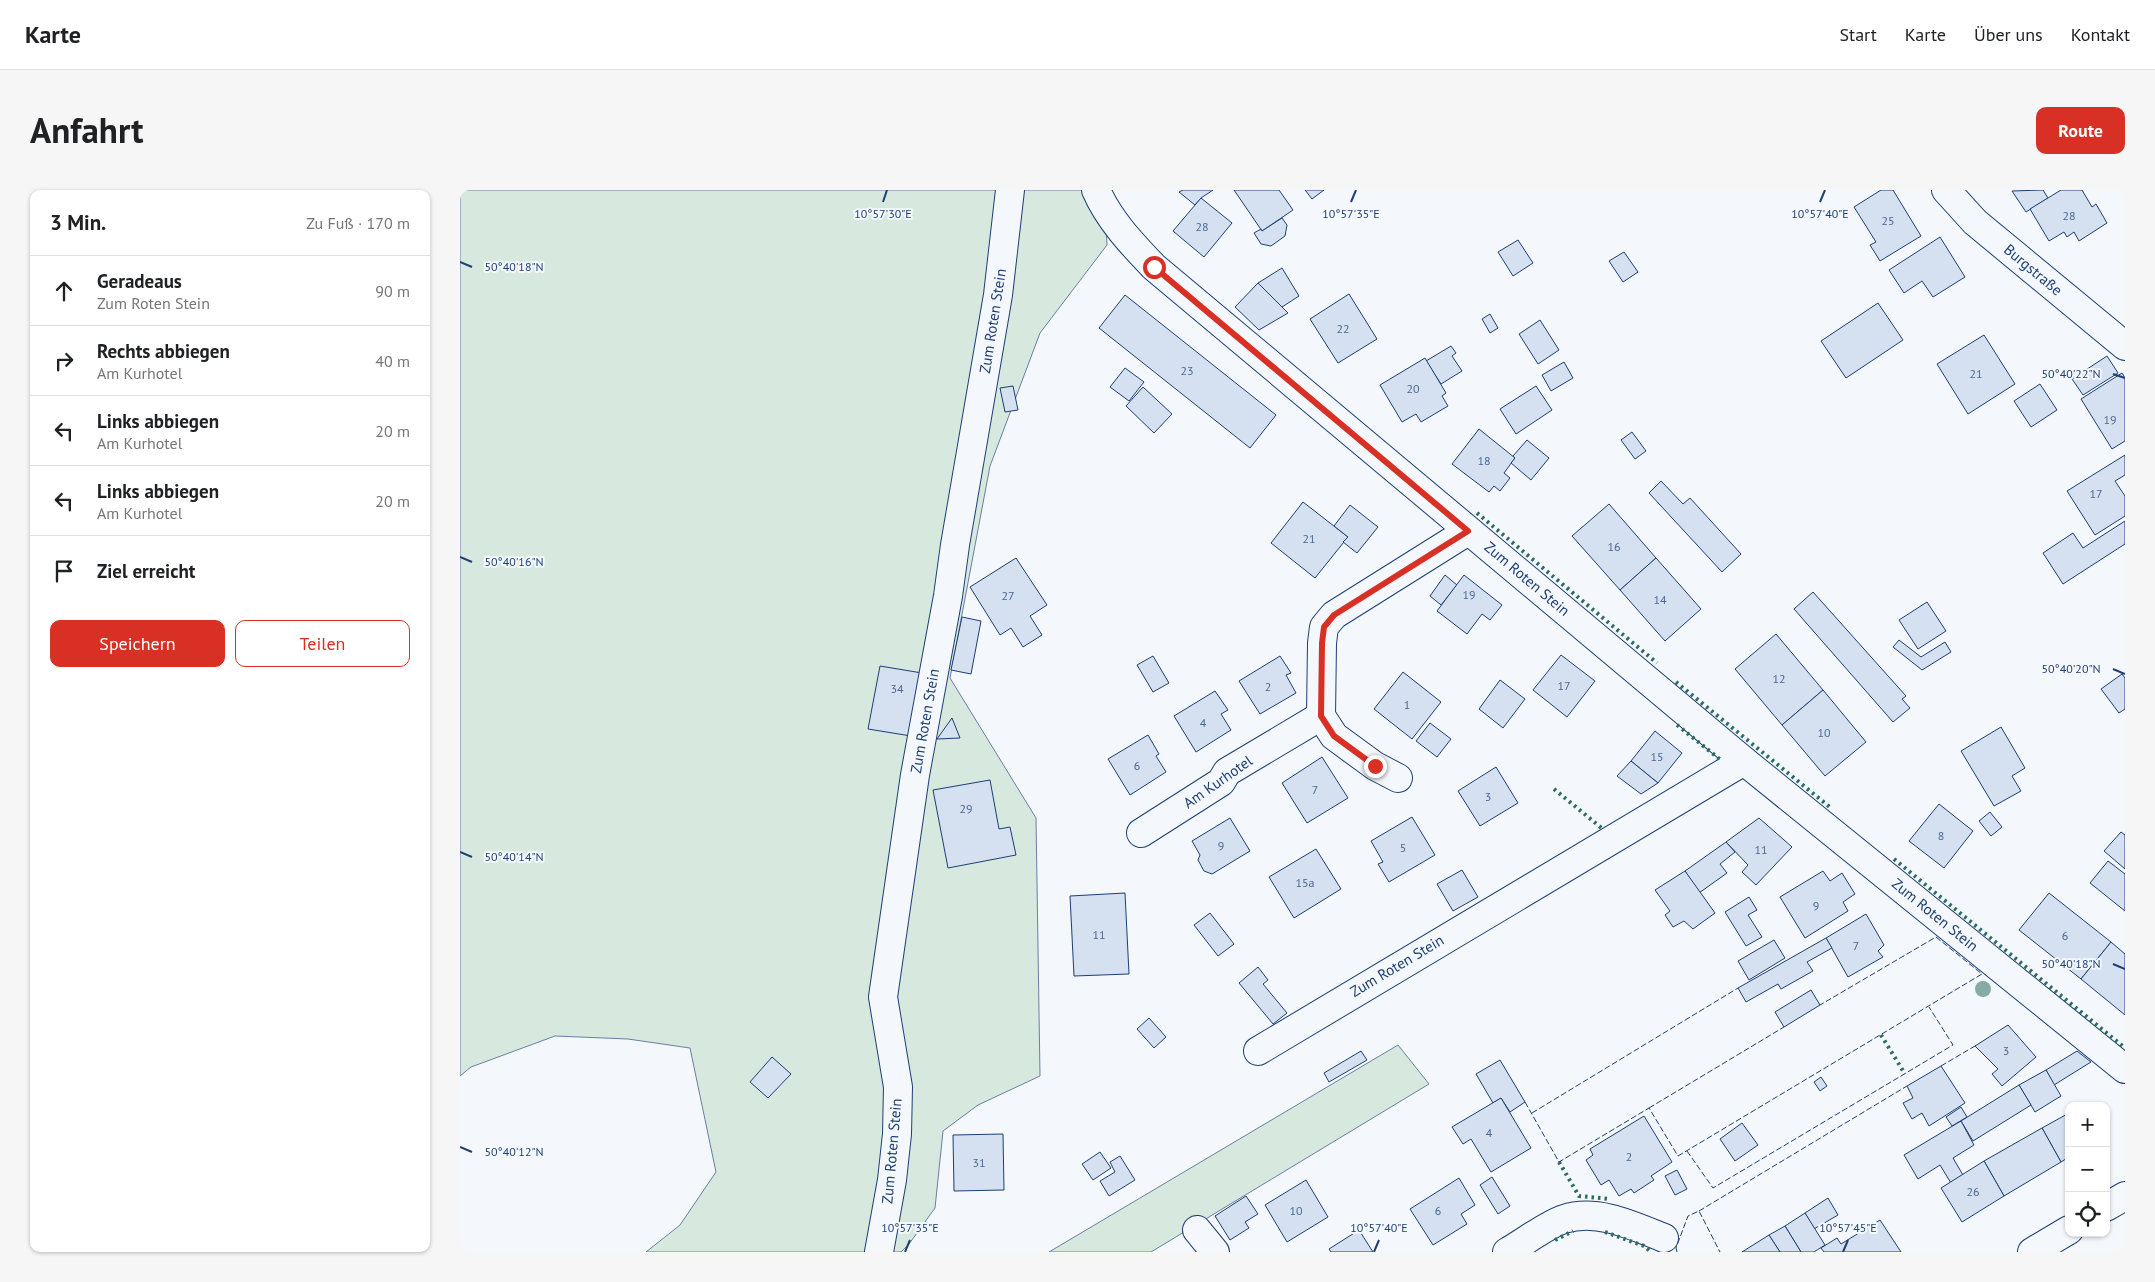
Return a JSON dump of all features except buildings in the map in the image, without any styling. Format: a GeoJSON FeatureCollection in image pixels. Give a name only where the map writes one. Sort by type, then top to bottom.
{"type":"FeatureCollection","features":[{"type":"Feature","properties":{"kind":"street","name":"Zum Roten Stein"},"geometry":{"type":"LineString","coordinates":[[879,1252],[892,1180],[897,1134],[898,1087],[883,997],[915,776],[948,596],[998,295],[1010,190]]}},
{"type":"Feature","properties":{"kind":"street","name":"Zum Roten Stein"},"geometry":{"type":"LineString","coordinates":[[1096,190],[1100,200],[1125,237],[1154,267],[1744,761],[2125,1069]]}},
{"type":"Feature","properties":{"kind":"street","name":"Burgstraße"},"geometry":{"type":"LineString","coordinates":[[1946,190],[1975,222],[2125,346]]}},
{"type":"Feature","properties":{"kind":"street"},"geometry":{"type":"LineString","coordinates":[[1398,778],[1375,766],[1334,736],[1321,716],[1324,627],[1334,615],[1468,531]]}},
{"type":"Feature","properties":{"kind":"street","name":"Am Kurhotel"},"geometry":{"type":"LineString","coordinates":[[1141,833],[1221,782],[1227,772],[1321,716]]}},
{"type":"Feature","properties":{"kind":"street","name":"Zum Roten Stein"},"geometry":{"type":"LineString","coordinates":[[1258,1051],[1744,761]]}},
{"type":"Feature","properties":{"kind":"street"},"geometry":{"type":"LineString","coordinates":[[2110,1205],[2125,1196]]}},
{"type":"Feature","properties":{"kind":"street"},"geometry":{"type":"LineString","coordinates":[[1507,1252],[1562,1219],[1580,1215],[1598,1216],[1639,1228],[1664,1238]]}},
{"type":"Feature","properties":{"kind":"street"},"geometry":{"type":"LineString","coordinates":[[1197,1230],[1215,1252]]}},
{"type":"Feature","properties":{"kind":"street"},"geometry":{"type":"LineString","coordinates":[[2032,1252],[2065,1232]]}},
{"type":"Feature","properties":{"kind":"shaded area"},"geometry":{"type":"Polygon","coordinates":[[[460,190],[1104,190],[1107,245],[1040,333],[990,466],[950,678],[1036,818],[1040,1076],[978,1105],[943,1131],[935,1208],[901,1252],[646,1252],[680,1225],[716,1172],[690,1048],[628,1039],[555,1036],[471,1067],[460,1076],[460,190]]]}},
{"type":"Feature","properties":{"kind":"shaded area"},"geometry":{"type":"Polygon","coordinates":[[[1398,1045],[1429,1084],[1151,1252],[1049,1252],[1398,1045]]]}},
{"type":"Feature","properties":{"kind":"hedge"},"geometry":{"type":"LineString","coordinates":[[1477,513],[1657,663]]}},
{"type":"Feature","properties":{"kind":"hedge"},"geometry":{"type":"LineString","coordinates":[[1676,682],[1831,808]]}},
{"type":"Feature","properties":{"kind":"hedge"},"geometry":{"type":"LineString","coordinates":[[1677,725],[1722,761]]}},
{"type":"Feature","properties":{"kind":"hedge"},"geometry":{"type":"LineString","coordinates":[[1554,789],[1604,830]]}},
{"type":"Feature","properties":{"kind":"hedge"},"geometry":{"type":"LineString","coordinates":[[1894,859],[2125,1048]]}},
{"type":"Feature","properties":{"kind":"hedge"},"geometry":{"type":"LineString","coordinates":[[1881,1035],[1905,1074]]}},
{"type":"Feature","properties":{"kind":"hedge"},"geometry":{"type":"LineString","coordinates":[[1559,1162],[1579,1196],[1610,1199]]}},
{"type":"Feature","properties":{"kind":"hedge"},"geometry":{"type":"LineString","coordinates":[[1555,1240],[1573,1231]]}},
{"type":"Feature","properties":{"kind":"hedge"},"geometry":{"type":"LineString","coordinates":[[1605,1232],[1644,1246],[1651,1252]]}},
{"type":"Feature","properties":{"kind":"fence"},"geometry":{"type":"LineString","coordinates":[[1525,1102],[1559,1162],[1649,1108],[1678,1156],[1982,974],[1936,937],[1820,1005]]}},
{"type":"Feature","properties":{"kind":"fence"},"geometry":{"type":"LineString","coordinates":[[1532,1113],[1738,988]]}},
{"type":"Feature","properties":{"kind":"fence"},"geometry":{"type":"LineString","coordinates":[[1687,1151],[1713,1188],[1953,1045],[1929,1007]]}},
{"type":"Feature","properties":{"kind":"fence"},"geometry":{"type":"LineString","coordinates":[[1649,1108],[1784,1027]]}},
{"type":"Feature","properties":{"kind":"fence"},"geometry":{"type":"LineString","coordinates":[[1941,1066],[1975,1046]]}},
{"type":"Feature","properties":{"kind":"fence"},"geometry":{"type":"LineString","coordinates":[[1699,1211],[1907,1086]]}},
{"type":"Feature","properties":{"kind":"fence"},"geometry":{"type":"LineString","coordinates":[[1677,1252],[1676,1248],[1688,1216],[1699,1211],[1720,1252]]}},
{"type":"Feature","properties":{"kind":"route"},"geometry":{"type":"LineString","coordinates":[[1154,267],[1468,531],[1334,615],[1324,627],[1321,716],[1334,736],[1375,766]]}}]}
